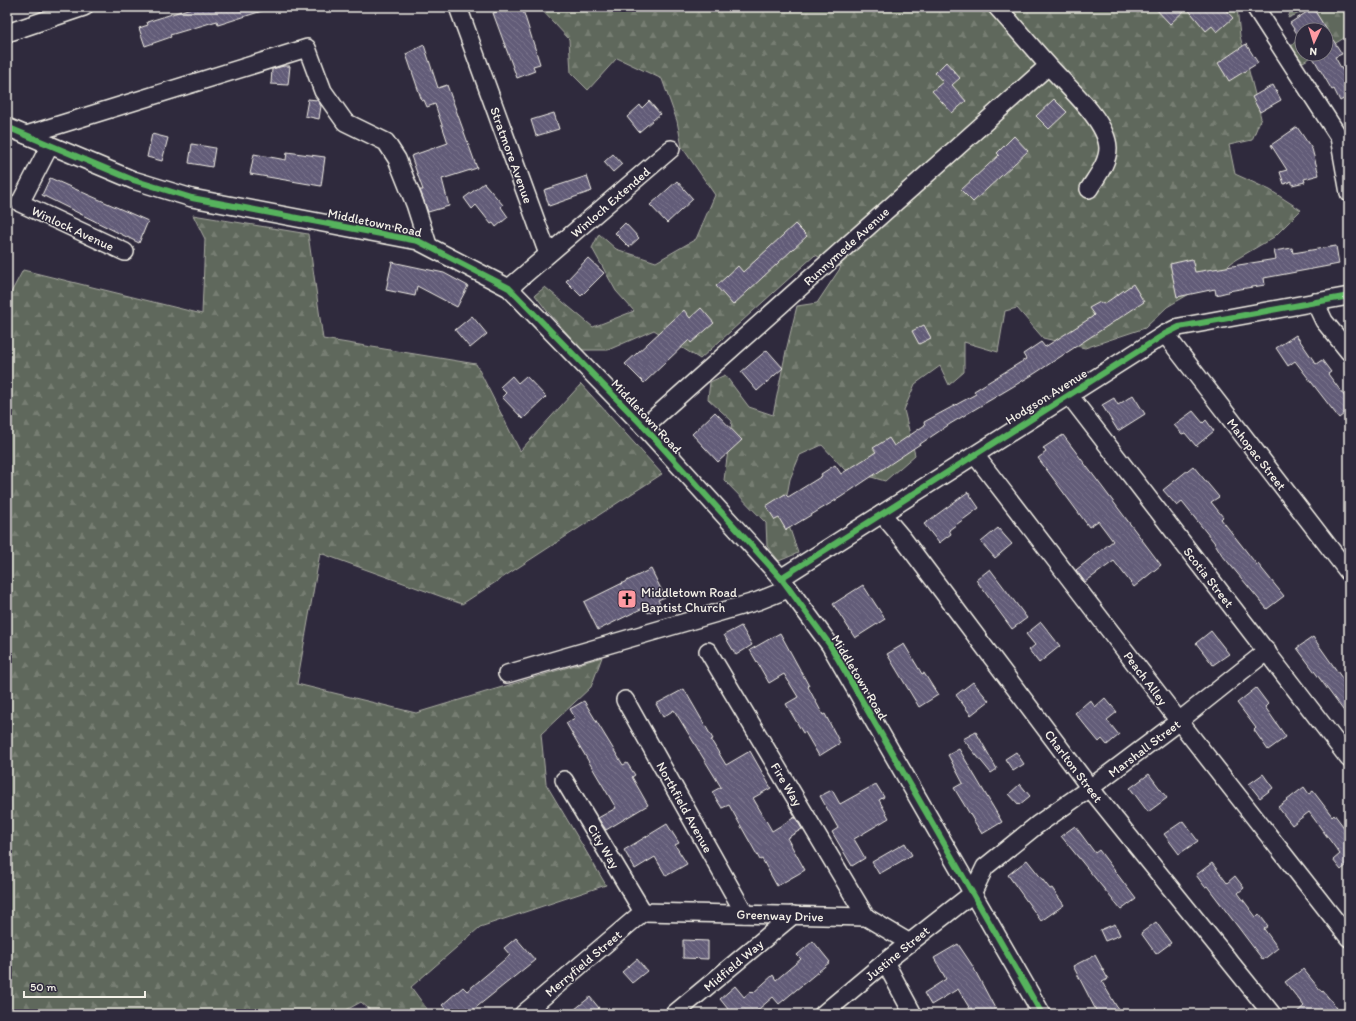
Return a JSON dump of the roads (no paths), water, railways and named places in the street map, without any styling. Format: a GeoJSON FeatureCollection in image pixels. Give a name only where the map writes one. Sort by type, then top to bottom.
{"type":"FeatureCollection","features":[{"type":"Feature","properties":{"kind":"street"},"geometry":{"type":"LineString","coordinates":[[7,32],[84,7]]}},
{"type":"Feature","properties":{"kind":"street","name":"Stratmore Avenue"},"geometry":{"type":"LineString","coordinates":[[458,7],[548,254]]}},
{"type":"Feature","properties":{"kind":"street"},"geometry":{"type":"LineString","coordinates":[[997,7],[1095,119],[1105,135],[1108,147],[1107,160],[1089,188]]}},
{"type":"Feature","properties":{"kind":"street"},"geometry":{"type":"LineString","coordinates":[[1255,7],[1339,137],[1348,184]]}},
{"type":"Feature","properties":{"kind":"street"},"geometry":{"type":"LineString","coordinates":[[26,135],[307,48],[323,91],[345,122],[386,142],[397,159],[415,204],[428,245]]}},
{"type":"Feature","properties":{"kind":"street","name":"Runnymede Avenue"},"geometry":{"type":"LineString","coordinates":[[644,427],[1048,66]]}},
{"type":"Feature","properties":{"kind":"street","name":"Middletown Road"},"geometry":{"type":"LineString","coordinates":[[7,127],[133,180],[192,198],[418,240],[509,288],[644,427],[784,584],[830,645],[1042,1014]]}},
{"type":"Feature","properties":{"kind":"street","name":"Winlock Avenue"},"geometry":{"type":"LineString","coordinates":[[50,145],[20,203],[125,252]]}},
{"type":"Feature","properties":{"kind":"street","name":"Winloch Extended"},"geometry":{"type":"LineString","coordinates":[[548,254],[671,149]]}},
{"type":"Feature","properties":{"kind":"street"},"geometry":{"type":"LineString","coordinates":[[509,288],[548,254]]}},
{"type":"Feature","properties":{"kind":"street","name":"Hodgson Avenue"},"geometry":{"type":"LineString","coordinates":[[507,674],[758,601],[882,514],[1165,334],[1179,327],[1349,296]]}},
{"type":"Feature","properties":{"kind":"street"},"geometry":{"type":"LineString","coordinates":[[1315,302],[1324,321],[1349,352]]}},
{"type":"Feature","properties":{"kind":"street","name":"Mahopac Street"},"geometry":{"type":"LineString","coordinates":[[1165,334],[1349,573]]}},
{"type":"Feature","properties":{"kind":"street","name":"Scotia Street"},"geometry":{"type":"LineString","coordinates":[[1069,395],[1349,759]]}},
{"type":"Feature","properties":{"kind":"street","name":"Peach Alley"},"geometry":{"type":"LineString","coordinates":[[975,455],[1179,721],[1349,938]]}},
{"type":"Feature","properties":{"kind":"street","name":"Charlton Street"},"geometry":{"type":"LineString","coordinates":[[882,514],[904,540],[1090,788],[1272,1014]]}},
{"type":"Feature","properties":{"kind":"street","name":"Fire Way"},"geometry":{"type":"LineString","coordinates":[[708,651],[866,918]]}},
{"type":"Feature","properties":{"kind":"street","name":"Marshall Street"},"geometry":{"type":"LineString","coordinates":[[972,894],[985,867],[1037,825],[1090,788],[1179,721],[1267,651]]}},
{"type":"Feature","properties":{"kind":"street","name":"Northfield Avenue"},"geometry":{"type":"LineString","coordinates":[[625,700],[745,914]]}},
{"type":"Feature","properties":{"kind":"street","name":"City Way"},"geometry":{"type":"LineString","coordinates":[[564,780],[643,912]]}},
{"type":"Feature","properties":{"kind":"street","name":"Justine Street"},"geometry":{"type":"LineString","coordinates":[[823,1014],[885,962],[972,894]]}},
{"type":"Feature","properties":{"kind":"street","name":"Greenway Drive"},"geometry":{"type":"LineString","coordinates":[[643,912],[866,918],[910,943]]}},
{"type":"Feature","properties":{"kind":"street","name":"Merryfield Street"},"geometry":{"type":"LineString","coordinates":[[523,1014],[643,912]]}},
{"type":"Feature","properties":{"kind":"street","name":"Midfield Way"},"geometry":{"type":"LineString","coordinates":[[674,1014],[793,915]]}},
{"type":"Feature","properties":{"kind":"street"},"geometry":{"type":"LineString","coordinates":[[885,962],[913,1014]]}},
{"type":"Feature","properties":{"kind":"place","name":"Middletown Road Baptist Church"},"geometry":{"type":"Point","coordinates":[627,599]}}]}
